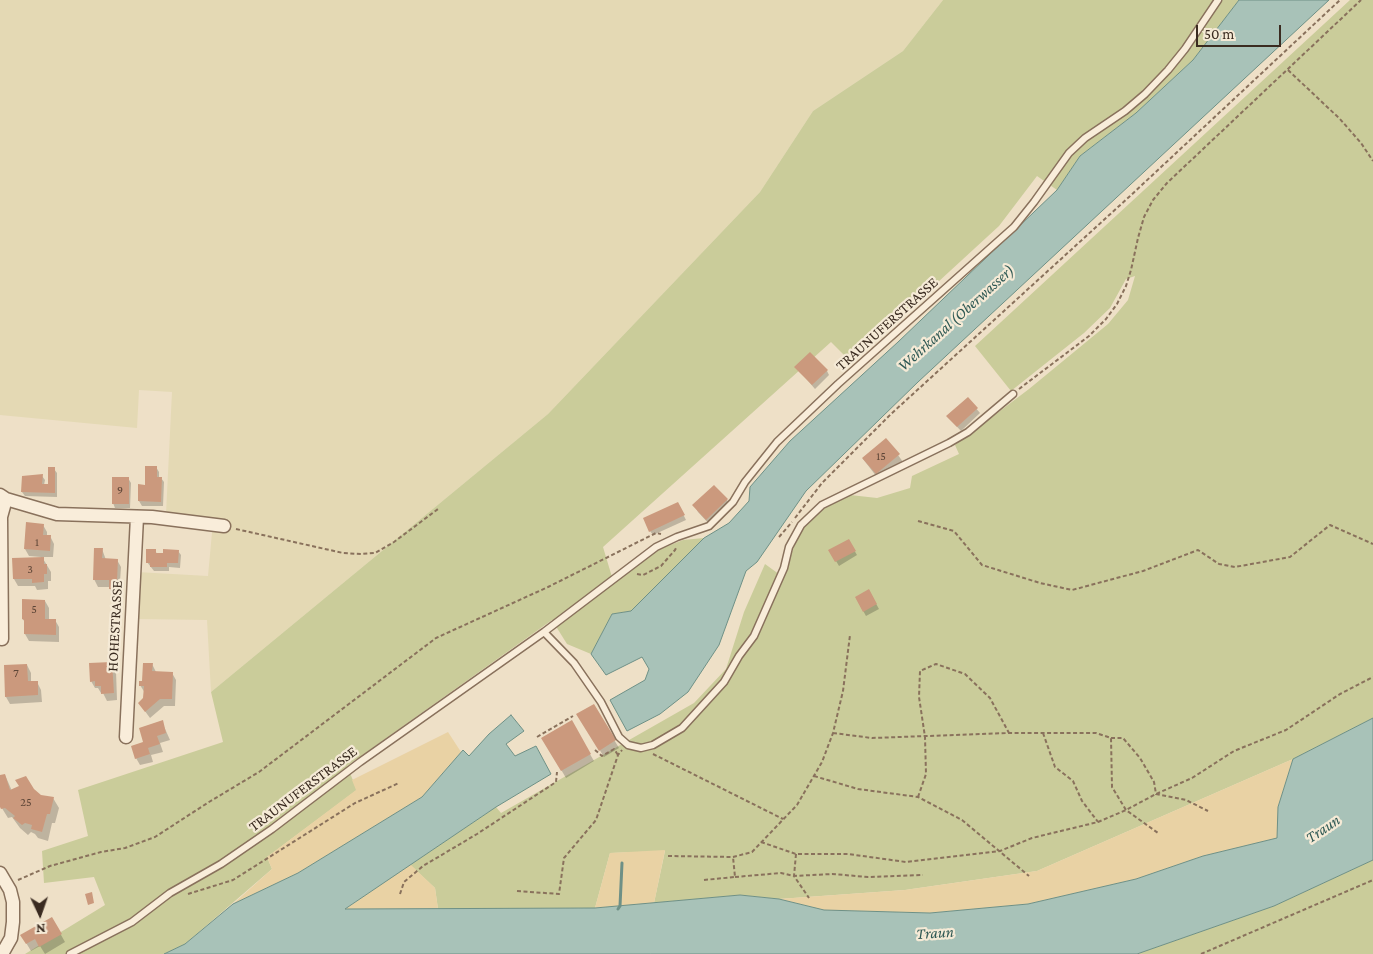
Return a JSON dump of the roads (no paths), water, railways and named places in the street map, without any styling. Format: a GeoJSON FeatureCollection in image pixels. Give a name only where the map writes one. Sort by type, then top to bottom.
{"type":"FeatureCollection","features":[{"type":"Feature","properties":{"kind":"street"},"geometry":{"type":"LineString","coordinates":[[2,639],[1,517],[3,497],[57,514],[152,517],[224,526]]}},
{"type":"Feature","properties":{"kind":"street","name":"HOHESTRASSE"},"geometry":{"type":"LineString","coordinates":[[126,736],[137,518]]}},
{"type":"Feature","properties":{"kind":"street"},"geometry":{"type":"LineString","coordinates":[[0,873],[13,902],[11,938],[2,954]]}},
{"type":"Feature","properties":{"kind":"lane","name":"TRAUNUFERSTRASSE"},"geometry":{"type":"LineString","coordinates":[[70,954],[132,922],[170,893],[235,854],[272,829],[360,762],[544,632],[656,547],[677,537],[709,526],[733,502],[777,442],[838,384],[1014,226],[1034,202],[1069,153],[1085,138],[1125,111],[1145,94],[1185,49],[1218,0]]}},
{"type":"Feature","properties":{"kind":"lane"},"geometry":{"type":"LineString","coordinates":[[544,632],[574,663],[601,702],[620,737],[628,745],[641,748],[653,745],[682,728],[724,682],[754,636],[784,568],[790,547],[801,525],[822,505],[948,444],[968,432],[1013,394]]}},
{"type":"Feature","properties":{"kind":"water","name":"Wehrkanal (Oberwasser)"},"geometry":{"type":"Polygon","coordinates":[[[1239,0],[1329,0],[918,382],[806,491],[757,562],[746,571],[719,645],[688,692],[660,714],[627,731],[610,700],[645,680],[649,669],[642,657],[606,675],[591,654],[612,614],[631,611],[704,538],[729,523],[749,501],[750,487],[790,441],[898,342],[1057,190],[1080,156],[1136,113],[1193,60],[1239,0]]]}},
{"type":"Feature","properties":{"kind":"water","name":"Traun"},"geometry":{"type":"Polygon","coordinates":[[[511,715],[524,731],[506,744],[515,756],[536,746],[551,774],[496,807],[345,909],[595,908],[740,895],[779,899],[824,910],[930,913],[1028,904],[1136,879],[1203,856],[1277,838],[1278,807],[1293,759],[1373,718],[1373,860],[1274,906],[1137,954],[164,954],[185,944],[233,904],[298,873],[422,797],[463,750],[469,756],[489,734],[511,715]]]}},
{"type":"Feature","properties":{"kind":"waterway"},"geometry":{"type":"LineString","coordinates":[[618,909],[620,906],[622,863]]}}]}
